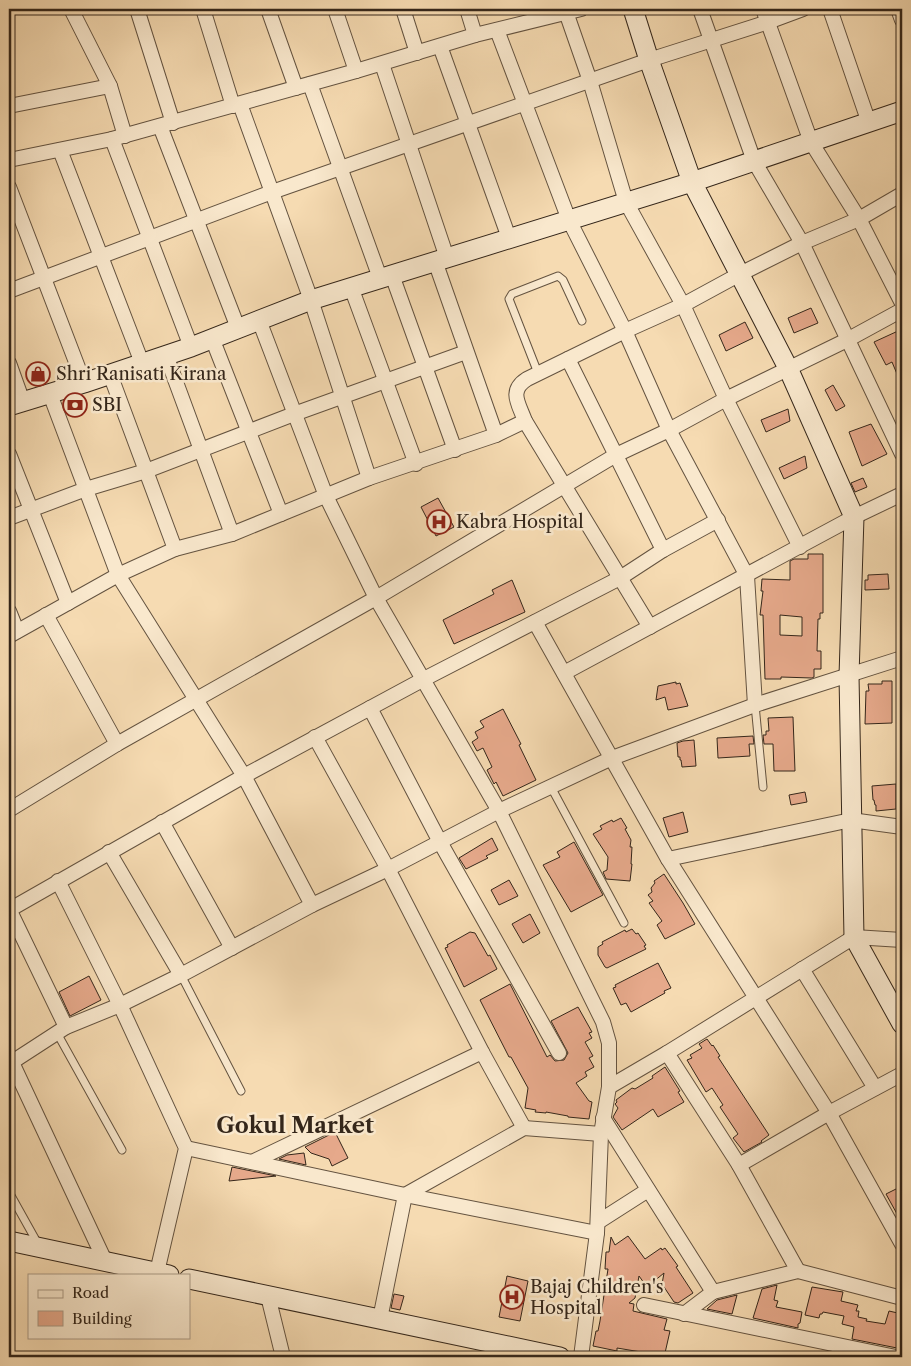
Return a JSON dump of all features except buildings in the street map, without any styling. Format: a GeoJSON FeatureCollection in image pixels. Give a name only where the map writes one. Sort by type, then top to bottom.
{"type":"FeatureCollection","features":[{"type":"Feature","properties":{"kind":"main road"},"geometry":{"type":"LineString","coordinates":[[633,9],[692,182],[788,368],[854,517],[849,676],[854,937],[902,1024]]}},
{"type":"Feature","properties":{"kind":"main road"},"geometry":{"type":"LineString","coordinates":[[16,404],[191,347],[311,300],[692,182],[902,112]]}},
{"type":"Feature","properties":{"kind":"main road"},"geometry":{"type":"LineString","coordinates":[[9,1241],[163,1274]]}},
{"type":"Feature","properties":{"kind":"main road"},"geometry":{"type":"LineString","coordinates":[[190,1279],[560,1357]]}},
{"type":"Feature","properties":{"kind":"street"},"geometry":{"type":"LineString","coordinates":[[71,9],[110,86],[119,138],[149,237],[191,347]]}},
{"type":"Feature","properties":{"kind":"street"},"geometry":{"type":"LineString","coordinates":[[137,9],[166,124],[196,220],[238,328]]}},
{"type":"Feature","properties":{"kind":"street"},"geometry":{"type":"LineString","coordinates":[[203,9],[236,105],[272,192],[311,300],[369,478]]}},
{"type":"Feature","properties":{"kind":"street"},"geometry":{"type":"LineString","coordinates":[[268,9],[296,88]]}},
{"type":"Feature","properties":{"kind":"street"},"geometry":{"type":"LineString","coordinates":[[335,9],[356,71]]}},
{"type":"Feature","properties":{"kind":"street"},"geometry":{"type":"LineString","coordinates":[[403,9],[417,53]]}},
{"type":"Feature","properties":{"kind":"street"},"geometry":{"type":"LineString","coordinates":[[467,9],[475,35]]}},
{"type":"Feature","properties":{"kind":"street"},"geometry":{"type":"LineString","coordinates":[[9,160],[119,138],[382,64],[475,35],[581,9]]}},
{"type":"Feature","properties":{"kind":"street"},"geometry":{"type":"LineString","coordinates":[[700,9],[754,161],[802,244],[902,454]]}},
{"type":"Feature","properties":{"kind":"street"},"geometry":{"type":"LineString","coordinates":[[763,9],[812,142],[858,219],[902,304]]}},
{"type":"Feature","properties":{"kind":"street"},"geometry":{"type":"LineString","coordinates":[[9,290],[272,192],[649,60],[803,9]]}},
{"type":"Feature","properties":{"kind":"street"},"geometry":{"type":"LineString","coordinates":[[830,9],[869,123]]}},
{"type":"Feature","properties":{"kind":"street"},"geometry":{"type":"LineString","coordinates":[[898,9],[902,20]]}},
{"type":"Feature","properties":{"kind":"street"},"geometry":{"type":"LineString","coordinates":[[566,12],[590,81],[626,202],[684,305],[726,399],[800,547]]}},
{"type":"Feature","properties":{"kind":"street"},"geometry":{"type":"LineString","coordinates":[[497,30],[569,220],[625,331],[669,430],[747,576],[755,705]]}},
{"type":"Feature","properties":{"kind":"street"},"geometry":{"type":"LineString","coordinates":[[440,46],[509,238]]}},
{"type":"Feature","properties":{"kind":"street"},"geometry":{"type":"LineString","coordinates":[[382,64],[410,144],[466,352],[496,435]]}},
{"type":"Feature","properties":{"kind":"street"},"geometry":{"type":"LineString","coordinates":[[310,84],[340,168],[425,368],[455,450]]}},
{"type":"Feature","properties":{"kind":"street"},"geometry":{"type":"LineString","coordinates":[[9,106],[110,86]]}},
{"type":"Feature","properties":{"kind":"street"},"geometry":{"type":"LineString","coordinates":[[60,150],[142,363]]}},
{"type":"Feature","properties":{"kind":"street"},"geometry":{"type":"LineString","coordinates":[[9,187],[84,383]]}},
{"type":"Feature","properties":{"kind":"street"},"geometry":{"type":"LineString","coordinates":[[650,627],[525,421],[515,394],[521,383],[625,331],[684,305],[740,274],[858,219],[902,194]]}},
{"type":"Feature","properties":{"kind":"street"},"geometry":{"type":"LineString","coordinates":[[351,287],[416,464]]}},
{"type":"Feature","properties":{"kind":"street"},"geometry":{"type":"LineString","coordinates":[[9,810],[117,744],[376,598],[616,455],[847,340],[902,310]]}},
{"type":"Feature","properties":{"kind":"street"},"geometry":{"type":"LineString","coordinates":[[259,320],[326,496],[376,598],[499,811],[603,1022],[609,1043],[609,1087],[600,1134],[598,1228],[581,1357]]}},
{"type":"Feature","properties":{"kind":"street"},"geometry":{"type":"LineString","coordinates":[[212,338],[281,514]]}},
{"type":"Feature","properties":{"kind":"street"},"geometry":{"type":"LineString","coordinates":[[9,518],[86,489],[146,471],[342,396],[466,352]]}},
{"type":"Feature","properties":{"kind":"street"},"geometry":{"type":"LineString","coordinates":[[166,355],[232,534]]}},
{"type":"Feature","properties":{"kind":"street"},"geometry":{"type":"LineString","coordinates":[[568,359],[663,550]]}},
{"type":"Feature","properties":{"kind":"street"},"geometry":{"type":"LineString","coordinates":[[9,363],[16,404]]}},
{"type":"Feature","properties":{"kind":"street"},"geometry":{"type":"LineString","coordinates":[[110,374],[175,549]]}},
{"type":"Feature","properties":{"kind":"street"},"geometry":{"type":"LineString","coordinates":[[50,394],[118,575],[244,776],[312,905]]}},
{"type":"Feature","properties":{"kind":"street"},"geometry":{"type":"LineString","coordinates":[[9,610],[13,633],[118,575],[175,549],[232,534],[369,478],[455,450],[496,435],[525,421]]}},
{"type":"Feature","properties":{"kind":"street"},"geometry":{"type":"LineString","coordinates":[[9,454],[68,603]]}},
{"type":"Feature","properties":{"kind":"street"},"geometry":{"type":"LineString","coordinates":[[564,672],[747,576],[854,517],[902,494]]}},
{"type":"Feature","properties":{"kind":"street"},"geometry":{"type":"LineString","coordinates":[[62,1030],[9,910],[244,776],[424,679],[620,578],[663,550],[718,520]]}},
{"type":"Feature","properties":{"kind":"street"},"geometry":{"type":"LineString","coordinates":[[46,615],[117,744]]}},
{"type":"Feature","properties":{"kind":"street"},"geometry":{"type":"LineString","coordinates":[[535,622],[668,859],[829,1113],[902,1244]]}},
{"type":"Feature","properties":{"kind":"street"},"geometry":{"type":"LineString","coordinates":[[105,1261],[10,1060],[62,1030],[120,1005],[181,975],[312,905],[388,869],[499,811],[612,758],[755,705],[902,658]]}},
{"type":"Feature","properties":{"kind":"street"},"geometry":{"type":"LineString","coordinates":[[370,708],[440,842],[559,1053]]}},
{"type":"Feature","properties":{"kind":"street"},"geometry":{"type":"LineString","coordinates":[[315,737],[388,869],[482,1052],[524,1128]]}},
{"type":"Feature","properties":{"kind":"street"},"geometry":{"type":"LineString","coordinates":[[668,859],[851,820],[902,827]]}},
{"type":"Feature","properties":{"kind":"street"},"geometry":{"type":"LineString","coordinates":[[162,822],[232,948]]}},
{"type":"Feature","properties":{"kind":"street"},"geometry":{"type":"LineString","coordinates":[[109,852],[181,975]]}},
{"type":"Feature","properties":{"kind":"street"},"geometry":{"type":"LineString","coordinates":[[58,881],[120,1005],[186,1148],[163,1274]]}},
{"type":"Feature","properties":{"kind":"street"},"geometry":{"type":"LineString","coordinates":[[609,1087],[854,937],[902,940]]}},
{"type":"Feature","properties":{"kind":"street"},"geometry":{"type":"LineString","coordinates":[[802,970],[875,1088]]}},
{"type":"Feature","properties":{"kind":"street"},"geometry":{"type":"LineString","coordinates":[[252,1162],[482,1052]]}},
{"type":"Feature","properties":{"kind":"street"},"geometry":{"type":"LineString","coordinates":[[667,1053],[740,1165],[798,1272]]}},
{"type":"Feature","properties":{"kind":"street"},"geometry":{"type":"LineString","coordinates":[[740,1165],[829,1113],[902,1074]]}},
{"type":"Feature","properties":{"kind":"street"},"geometry":{"type":"LineString","coordinates":[[603,1118],[713,1292]]}},
{"type":"Feature","properties":{"kind":"street"},"geometry":{"type":"LineString","coordinates":[[380,1319],[405,1195],[524,1128],[600,1134]]}},
{"type":"Feature","properties":{"kind":"street"},"geometry":{"type":"LineString","coordinates":[[186,1148],[405,1195],[598,1228],[648,1190]]}},
{"type":"Feature","properties":{"kind":"street"},"geometry":{"type":"LineString","coordinates":[[684,1314],[713,1292],[798,1272],[902,1298]]}},
{"type":"Feature","properties":{"kind":"street"},"geometry":{"type":"LineString","coordinates":[[268,1296],[283,1357]]}},
{"type":"Feature","properties":{"kind":"street"},"geometry":{"type":"LineString","coordinates":[[644,1305],[896,1357]]}},
{"type":"Feature","properties":{"kind":"lane"},"geometry":{"type":"LineString","coordinates":[[538,373],[508,299],[510,296],[558,276],[563,280],[582,321]]}},
{"type":"Feature","properties":{"kind":"lane"},"geometry":{"type":"LineString","coordinates":[[755,705],[762,787]]}},
{"type":"Feature","properties":{"kind":"lane"},"geometry":{"type":"LineString","coordinates":[[551,787],[624,923]]}},
{"type":"Feature","properties":{"kind":"lane"},"geometry":{"type":"LineString","coordinates":[[181,975],[241,1091]]}},
{"type":"Feature","properties":{"kind":"lane"},"geometry":{"type":"LineString","coordinates":[[62,1030],[122,1150]]}},
{"type":"Feature","properties":{"kind":"lane"},"geometry":{"type":"LineString","coordinates":[[9,1192],[40,1247]]}},
{"type":"Feature","properties":{"kind":"place","name":"Shri Ranisati Kirana"},"geometry":{"type":"Point","coordinates":[38,374]}},
{"type":"Feature","properties":{"kind":"place","name":"SBI"},"geometry":{"type":"Point","coordinates":[75,405]}},
{"type":"Feature","properties":{"kind":"place","name":"Kabra Hospital"},"geometry":{"type":"Point","coordinates":[439,522]}},
{"type":"Feature","properties":{"kind":"place","name":"Bajaj Children's Hospital"},"geometry":{"type":"Point","coordinates":[512,1297]}},
{"type":"Feature","properties":{"kind":"district","name":"Gokul Market"},"geometry":{"type":"Point","coordinates":[295,1125]}}]}
